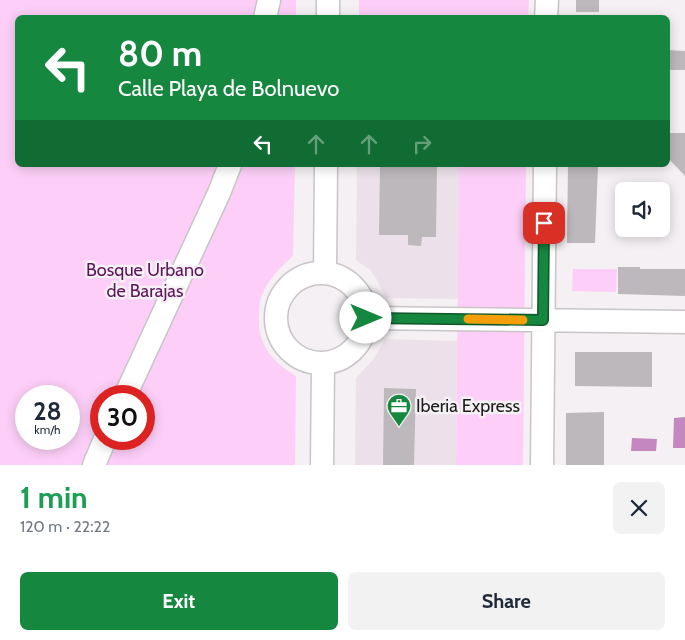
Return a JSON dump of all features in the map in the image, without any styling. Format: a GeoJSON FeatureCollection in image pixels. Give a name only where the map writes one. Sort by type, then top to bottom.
{"type":"FeatureCollection","features":[{"type":"Feature","properties":{"kind":"street"},"geometry":{"type":"LineString","coordinates":[[266,15],[269,0]]}},
{"type":"Feature","properties":{"kind":"street"},"geometry":{"type":"LineString","coordinates":[[328,0],[328,15]]}},
{"type":"Feature","properties":{"kind":"street"},"geometry":{"type":"LineString","coordinates":[[546,15],[547,0]]}},
{"type":"Feature","properties":{"kind":"street"},"geometry":{"type":"LineString","coordinates":[[129,385],[219,193],[229,167]]}},
{"type":"Feature","properties":{"kind":"street"},"geometry":{"type":"LineString","coordinates":[[325,273],[326,167]]}},
{"type":"Feature","properties":{"kind":"street"},"geometry":{"type":"LineString","coordinates":[[542,465],[545,167]]}},
{"type":"Feature","properties":{"kind":"street"},"geometry":{"type":"LineString","coordinates":[[325,273],[342,278],[355,288],[364,303],[366,318],[363,336],[354,350],[340,359],[323,364],[306,361],[290,351],[280,336],[276,318],[280,300],[291,284],[307,275],[325,273]]}},
{"type":"Feature","properties":{"kind":"street"},"geometry":{"type":"LineString","coordinates":[[366,318],[685,322]]}},
{"type":"Feature","properties":{"kind":"street"},"geometry":{"type":"LineString","coordinates":[[322,465],[323,364]]}},
{"type":"Feature","properties":{"kind":"street"},"geometry":{"type":"LineString","coordinates":[[94,465],[100,450]]}},
{"type":"Feature","properties":{"kind":"shaded area"},"geometry":{"type":"Polygon","coordinates":[[[357,167],[459,167],[458,299],[386,298],[370,270],[356,260],[357,167]]]}},
{"type":"Feature","properties":{"kind":"shaded area"},"geometry":{"type":"Polygon","coordinates":[[[385,339],[457,341],[456,465],[355,465],[356,378],[373,360],[385,339]]]}},
{"type":"Feature","properties":{"kind":"shaded area"},"geometry":{"type":"Polygon","coordinates":[[[685,417],[685,448],[673,448],[674,418],[685,417]]]}},
{"type":"Feature","properties":{"kind":"shaded area"},"geometry":{"type":"Polygon","coordinates":[[[632,438],[657,439],[656,451],[631,451],[632,438]]]}},
{"type":"Feature","properties":{"kind":"green space","name":"Bosque Urbano de Barajas"},"geometry":{"type":"Polygon","coordinates":[[[0,0],[296,0],[296,15],[15,15],[15,167],[295,167],[293,256],[275,274],[261,297],[259,325],[260,334],[267,351],[279,364],[296,376],[295,465],[0,465],[0,0]]]}},
{"type":"Feature","properties":{"kind":"green space"},"geometry":{"type":"Polygon","coordinates":[[[359,0],[529,0],[528,15],[359,15],[359,0]]]}},
{"type":"Feature","properties":{"kind":"green space"},"geometry":{"type":"Polygon","coordinates":[[[459,167],[526,167],[523,465],[456,465],[459,167]]]}},
{"type":"Feature","properties":{"kind":"green space"},"geometry":{"type":"Polygon","coordinates":[[[573,269],[617,269],[616,292],[572,291],[573,269]]]}},
{"type":"Feature","properties":{"kind":"building"},"geometry":{"type":"Polygon","coordinates":[[[576,0],[599,0],[599,12],[576,12],[576,0]]]}},
{"type":"Feature","properties":{"kind":"building"},"geometry":{"type":"Polygon","coordinates":[[[670,50],[685,51],[685,70],[670,70],[670,50]]]}},
{"type":"Feature","properties":{"kind":"building"},"geometry":{"type":"Polygon","coordinates":[[[670,133],[685,133],[685,176],[670,160],[670,133]]]}},
{"type":"Feature","properties":{"kind":"building"},"geometry":{"type":"Polygon","coordinates":[[[380,167],[437,167],[436,237],[422,237],[421,246],[408,245],[408,235],[379,235],[380,167]]]}},
{"type":"Feature","properties":{"kind":"building"},"geometry":{"type":"Polygon","coordinates":[[[568,167],[598,167],[595,243],[567,243],[568,167]]]}},
{"type":"Feature","properties":{"kind":"building"},"geometry":{"type":"Polygon","coordinates":[[[618,267],[685,269],[685,296],[618,294],[618,267]]]}},
{"type":"Feature","properties":{"kind":"building"},"geometry":{"type":"Polygon","coordinates":[[[575,352],[652,352],[652,387],[575,386],[575,352]]]}},
{"type":"Feature","properties":{"kind":"building","name":"Iberia Express"},"geometry":{"type":"Polygon","coordinates":[[[384,388],[416,389],[414,465],[383,465],[384,388]]]}},
{"type":"Feature","properties":{"kind":"building"},"geometry":{"type":"Polygon","coordinates":[[[604,412],[604,465],[566,465],[566,413],[604,412]]]}},
{"type":"Feature","properties":{"kind":"slow traffic"},"geometry":{"type":"LineString","coordinates":[[468,319],[523,320]]}},
{"type":"Feature","properties":{"kind":"place","name":"Iberia Express"},"geometry":{"type":"Point","coordinates":[399,427]}},
{"type":"Feature","properties":{"kind":"route"},"geometry":{"type":"LineString","coordinates":[[366,318],[543,320],[544,223]]}}]}
